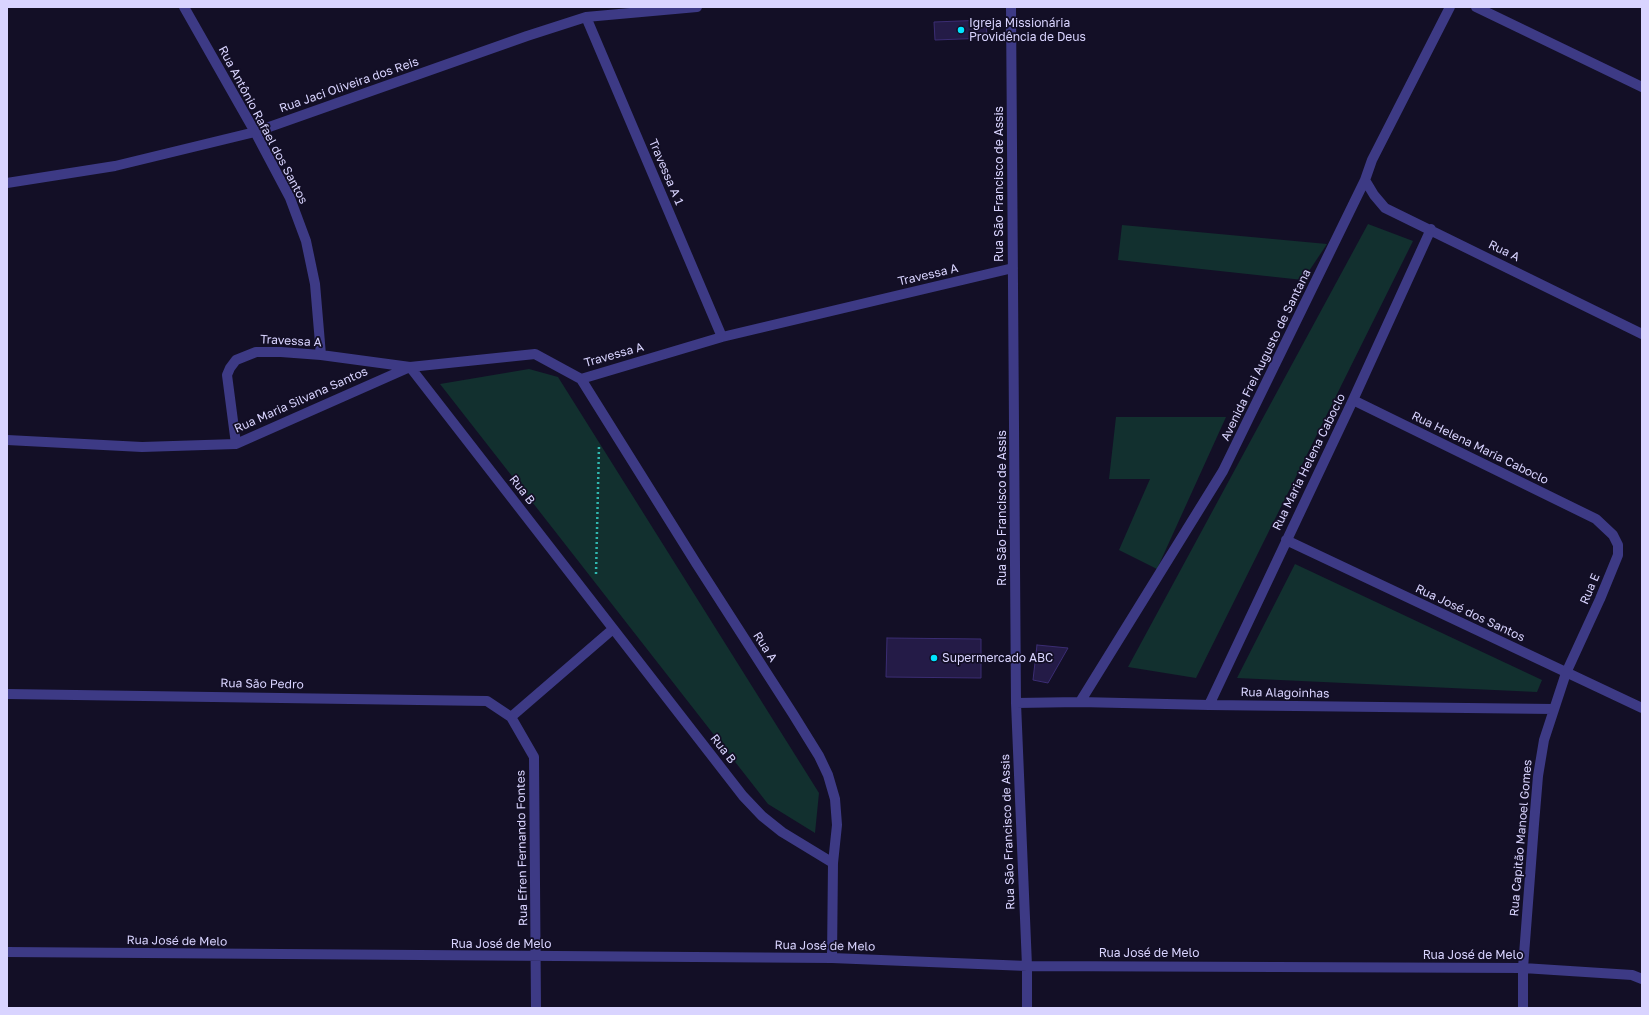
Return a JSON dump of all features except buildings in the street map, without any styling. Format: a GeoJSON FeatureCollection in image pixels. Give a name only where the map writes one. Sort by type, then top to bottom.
{"type":"FeatureCollection","features":[{"type":"Feature","properties":{"kind":"street","name":"Rua Antônio Rafael dos Santos"},"geometry":{"type":"LineString","coordinates":[[184,7],[255,132],[290,198],[306,241],[315,284],[321,355]]}},
{"type":"Feature","properties":{"kind":"street","name":"Rua Jaci Oliveira dos Reis"},"geometry":{"type":"LineString","coordinates":[[7,183],[115,166],[255,132],[527,36],[586,17],[697,7]]}},
{"type":"Feature","properties":{"kind":"street","name":"Rua São Francisco de Assis"},"geometry":{"type":"LineString","coordinates":[[1011,7],[1016,703],[1027,966],[1027,1008]]}},
{"type":"Feature","properties":{"kind":"street","name":"Avenida Frei Augusto de Santana"},"geometry":{"type":"LineString","coordinates":[[1080,702],[1224,471],[1365,180],[1372,160],[1450,7]]}},
{"type":"Feature","properties":{"kind":"street"},"geometry":{"type":"LineString","coordinates":[[1476,7],[1642,87]]}},
{"type":"Feature","properties":{"kind":"street","name":"Travessa A 1"},"geometry":{"type":"LineString","coordinates":[[586,17],[722,337]]}},
{"type":"Feature","properties":{"kind":"street","name":"Rua A"},"geometry":{"type":"LineString","coordinates":[[1365,180],[1374,195],[1385,208],[1431,229],[1642,334]]}},
{"type":"Feature","properties":{"kind":"street","name":"Rua Maria Helena Caboclo"},"geometry":{"type":"LineString","coordinates":[[1209,705],[1353,400],[1431,229]]}},
{"type":"Feature","properties":{"kind":"street","name":"Travessa A"},"geometry":{"type":"LineString","coordinates":[[236,444],[227,375],[232,364],[243,356],[256,352],[321,355],[410,367],[535,354],[581,378],[722,337],[1013,268]]}},
{"type":"Feature","properties":{"kind":"street","name":"Rua Maria Silvana Santos"},"geometry":{"type":"LineString","coordinates":[[7,440],[142,447],[236,444],[410,367]]}},
{"type":"Feature","properties":{"kind":"street","name":"Rua B"},"geometry":{"type":"LineString","coordinates":[[410,367],[748,801],[762,816],[782,832],[833,863]]}},
{"type":"Feature","properties":{"kind":"street","name":"Rua A"},"geometry":{"type":"LineString","coordinates":[[581,378],[696,563],[819,756],[828,775],[835,799],[838,825],[833,863],[832,958]]}},
{"type":"Feature","properties":{"kind":"street","name":"Rua Helena Maria Caboclo"},"geometry":{"type":"LineString","coordinates":[[1353,400],[1596,519]]}},
{"type":"Feature","properties":{"kind":"street","name":"Rua E"},"geometry":{"type":"LineString","coordinates":[[1566,673],[1600,599],[1618,555],[1618,545],[1613,534],[1596,519]]}},
{"type":"Feature","properties":{"kind":"street","name":"Rua José dos Santos"},"geometry":{"type":"LineString","coordinates":[[1286,540],[1642,708]]}},
{"type":"Feature","properties":{"kind":"street"},"geometry":{"type":"LineString","coordinates":[[511,717],[613,629]]}},
{"type":"Feature","properties":{"kind":"street","name":"Rua Capitão Manoel Gomes"},"geometry":{"type":"LineString","coordinates":[[1523,1008],[1523,968],[1538,776],[1544,740],[1553,708],[1566,673]]}},
{"type":"Feature","properties":{"kind":"street","name":"Rua São Pedro"},"geometry":{"type":"LineString","coordinates":[[7,694],[487,701],[511,717]]}},
{"type":"Feature","properties":{"kind":"street","name":"Rua Alagoinhas"},"geometry":{"type":"LineString","coordinates":[[1016,703],[1080,702],[1209,705],[1553,708]]}},
{"type":"Feature","properties":{"kind":"street","name":"Rua Efren Fernando Fontes"},"geometry":{"type":"LineString","coordinates":[[511,717],[534,757],[536,1008]]}},
{"type":"Feature","properties":{"kind":"street","name":"Rua José de Melo"},"geometry":{"type":"LineString","coordinates":[[7,952],[832,958],[1027,966],[1523,968],[1632,976],[1642,979]]}},
{"type":"Feature","properties":{"kind":"path"},"geometry":{"type":"LineString","coordinates":[[596,575],[599,441]]}},
{"type":"Feature","properties":{"kind":"green space"},"geometry":{"type":"Polygon","coordinates":[[[1368,224],[1413,241],[1196,678],[1128,667],[1368,224]]]}},
{"type":"Feature","properties":{"kind":"green space"},"geometry":{"type":"Polygon","coordinates":[[[1122,225],[1327,244],[1303,280],[1118,260],[1122,225]]]}},
{"type":"Feature","properties":{"kind":"green space"},"geometry":{"type":"Polygon","coordinates":[[[529,369],[558,377],[819,793],[815,833],[768,804],[440,384],[529,369]]]}},
{"type":"Feature","properties":{"kind":"green space"},"geometry":{"type":"Polygon","coordinates":[[[1116,417],[1226,417],[1157,569],[1119,550],[1150,479],[1109,479],[1116,417]]]}},
{"type":"Feature","properties":{"kind":"green space"},"geometry":{"type":"Polygon","coordinates":[[[1295,564],[1542,680],[1537,692],[1237,678],[1295,564]]]}},
{"type":"Feature","properties":{"kind":"place","name":"Igreja Missionária Providência de Deus"},"geometry":{"type":"Point","coordinates":[961,30]}},
{"type":"Feature","properties":{"kind":"place","name":"Supermercado ABC"},"geometry":{"type":"Point","coordinates":[934,658]}}]}
